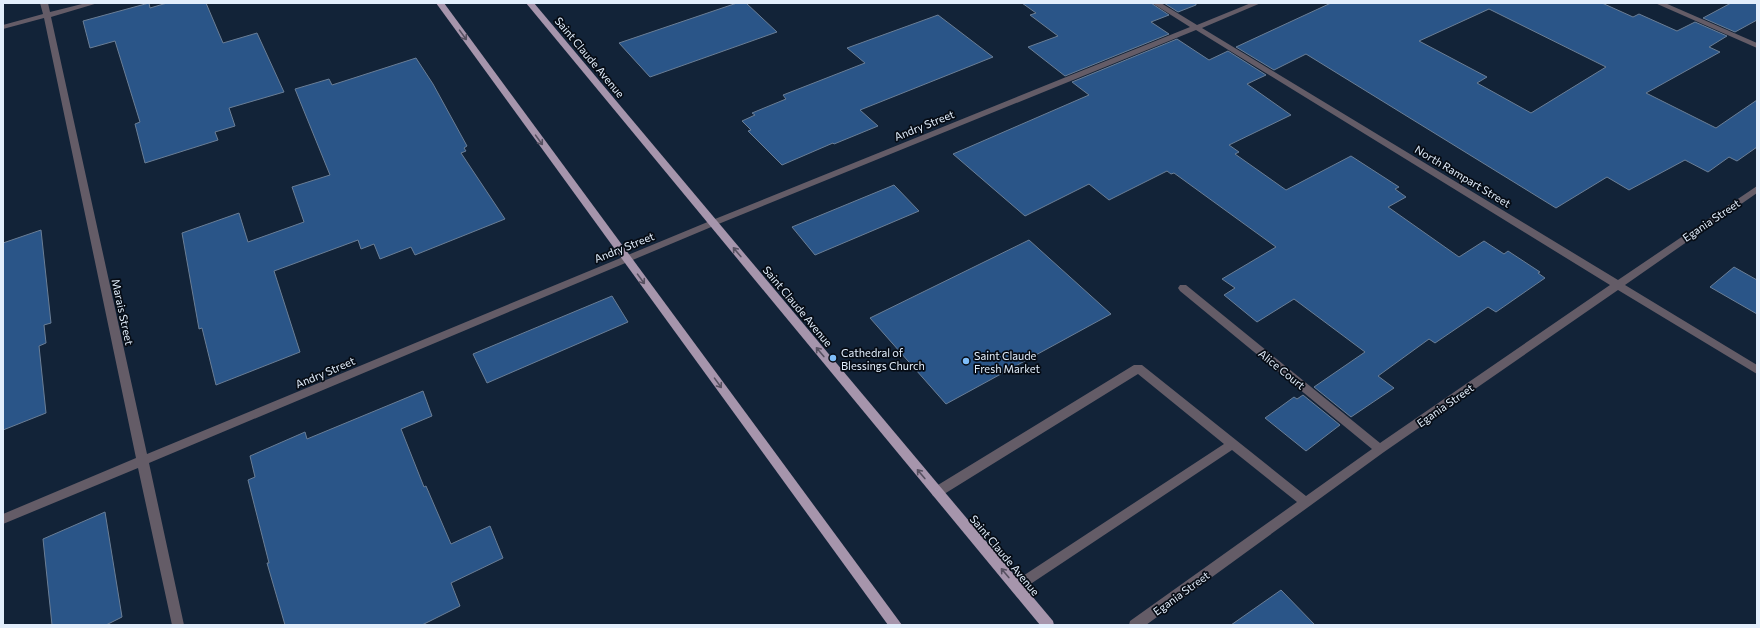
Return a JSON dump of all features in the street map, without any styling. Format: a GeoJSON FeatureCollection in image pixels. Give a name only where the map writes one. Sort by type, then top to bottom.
{"type":"FeatureCollection","features":[{"type":"Feature","properties":{"kind":"main road"},"geometry":{"type":"LineString","coordinates":[[440,3],[626,260],[896,625]]}},
{"type":"Feature","properties":{"kind":"main road","name":"Saint Claude Avenue"},"geometry":{"type":"LineString","coordinates":[[530,3],[1048,625]]}},
{"type":"Feature","properties":{"kind":"street","name":"Marais Street"},"geometry":{"type":"LineString","coordinates":[[44,3],[178,625]]}},
{"type":"Feature","properties":{"kind":"street"},"geometry":{"type":"LineString","coordinates":[[3,27],[94,3]]}},
{"type":"Feature","properties":{"kind":"street","name":"North Rampart Street"},"geometry":{"type":"LineString","coordinates":[[1156,3],[1757,370]]}},
{"type":"Feature","properties":{"kind":"street","name":"Andry Street"},"geometry":{"type":"LineString","coordinates":[[3,519],[713,223],[1257,3]]}},
{"type":"Feature","properties":{"kind":"street"},"geometry":{"type":"LineString","coordinates":[[1659,3],[1757,46]]}},
{"type":"Feature","properties":{"kind":"street","name":"Egania Street"},"geometry":{"type":"LineString","coordinates":[[1135,625],[1380,449],[1757,189]]}},
{"type":"Feature","properties":{"kind":"street","name":"Alice Court"},"geometry":{"type":"LineString","coordinates":[[1184,288],[1380,449]]}},
{"type":"Feature","properties":{"kind":"street"},"geometry":{"type":"LineString","coordinates":[[937,492],[1138,368],[1306,503]]}},
{"type":"Feature","properties":{"kind":"street"},"geometry":{"type":"LineString","coordinates":[[1016,587],[1233,444]]}},
{"type":"Feature","properties":{"kind":"building"},"geometry":{"type":"Polygon","coordinates":[[[149,3],[150,8],[167,3],[206,3],[223,43],[257,33],[284,92],[229,108],[235,126],[215,132],[218,140],[145,163],[135,124],[140,122],[115,41],[90,48],[83,21],[149,3]]]}},
{"type":"Feature","properties":{"kind":"building"},"geometry":{"type":"Polygon","coordinates":[[[737,3],[746,3],[777,32],[650,77],[619,43],[737,3]]]}},
{"type":"Feature","properties":{"kind":"building"},"geometry":{"type":"Polygon","coordinates":[[[1022,3],[1151,3],[1169,15],[1151,22],[1169,34],[1065,76],[1028,47],[1058,36],[1030,15],[1036,13],[1022,3]]]}},
{"type":"Feature","properties":{"kind":"building"},"geometry":{"type":"Polygon","coordinates":[[[1164,3],[1196,3],[1196,5],[1178,12],[1164,3]]]}},
{"type":"Feature","properties":{"kind":"building"},"geometry":{"type":"Polygon","coordinates":[[[1331,3],[1602,3],[1633,17],[1639,14],[1677,31],[1695,22],[1727,36],[1709,47],[1720,52],[1646,93],[1716,128],[1757,100],[1757,147],[1737,161],[1729,157],[1708,172],[1685,160],[1629,190],[1607,177],[1556,208],[1306,54],[1274,70],[1236,47],[1331,3]],[[1489,9],[1419,41],[1487,77],[1477,83],[1531,113],[1606,67],[1489,9]]]}},
{"type":"Feature","properties":{"kind":"building"},"geometry":{"type":"Polygon","coordinates":[[[1731,3],[1757,3],[1757,20],[1735,32],[1703,18],[1731,3]]]}},
{"type":"Feature","properties":{"kind":"building"},"geometry":{"type":"Polygon","coordinates":[[[938,15],[993,57],[860,110],[878,126],[782,165],[748,131],[751,130],[742,121],[755,115],[752,113],[786,99],[783,95],[865,63],[847,48],[938,15]]]}},
{"type":"Feature","properties":{"kind":"building"},"geometry":{"type":"Polygon","coordinates":[[[1177,39],[1209,60],[1228,51],[1266,75],[1247,84],[1291,115],[1229,145],[1239,152],[1235,154],[1286,190],[1351,156],[1399,187],[1395,189],[1406,197],[1388,207],[1459,257],[1484,241],[1504,254],[1508,251],[1540,272],[1538,273],[1545,278],[1496,312],[1488,307],[1435,343],[1429,339],[1378,376],[1394,388],[1351,417],[1314,387],[1365,352],[1294,299],[1257,322],[1224,295],[1235,288],[1222,279],[1276,247],[1174,173],[1171,174],[1167,171],[1109,200],[1089,184],[1025,216],[953,154],[1089,95],[1072,82],[1177,39]]]}},
{"type":"Feature","properties":{"kind":"building"},"geometry":{"type":"Polygon","coordinates":[[[416,58],[433,84],[467,146],[464,148],[466,151],[461,153],[505,219],[415,255],[411,247],[380,259],[374,244],[361,249],[358,240],[274,271],[300,352],[216,385],[202,328],[199,329],[182,233],[239,213],[248,242],[304,222],[292,187],[330,175],[295,89],[329,79],[332,85],[416,58]]]}},
{"type":"Feature","properties":{"kind":"building"},"geometry":{"type":"Polygon","coordinates":[[[894,185],[919,211],[815,255],[792,227],[894,185]]]}},
{"type":"Feature","properties":{"kind":"building"},"geometry":{"type":"Polygon","coordinates":[[[41,230],[51,323],[44,325],[46,343],[39,346],[46,413],[3,430],[3,243],[41,230]]]}},
{"type":"Feature","properties":{"kind":"building","name":"Saint Claude Fresh Market"},"geometry":{"type":"Polygon","coordinates":[[[1029,240],[1111,314],[946,404],[870,318],[1029,240]]]}},
{"type":"Feature","properties":{"kind":"building"},"geometry":{"type":"Polygon","coordinates":[[[1734,267],[1757,280],[1757,314],[1710,287],[1734,267]]]}},
{"type":"Feature","properties":{"kind":"building"},"geometry":{"type":"Polygon","coordinates":[[[612,296],[628,322],[487,383],[473,354],[612,296]]]}},
{"type":"Feature","properties":{"kind":"building"},"geometry":{"type":"Polygon","coordinates":[[[423,391],[432,416],[401,429],[424,487],[426,486],[451,544],[490,526],[503,558],[451,583],[460,606],[422,625],[285,625],[267,563],[269,563],[248,480],[255,477],[250,456],[305,432],[307,439],[423,391]]]}},
{"type":"Feature","properties":{"kind":"building"},"geometry":{"type":"Polygon","coordinates":[[[1303,395],[1340,425],[1306,451],[1265,418],[1294,397],[1297,399],[1303,395]]]}},
{"type":"Feature","properties":{"kind":"building"},"geometry":{"type":"Polygon","coordinates":[[[105,512],[122,617],[106,625],[52,625],[43,539],[105,512]]]}},
{"type":"Feature","properties":{"kind":"building"},"geometry":{"type":"Polygon","coordinates":[[[1281,590],[1315,625],[1231,625],[1281,590]]]}},
{"type":"Feature","properties":{"kind":"place","name":"Cathedral of Blessings Church"},"geometry":{"type":"Point","coordinates":[833,358]}},
{"type":"Feature","properties":{"kind":"place","name":"Saint Claude Fresh Market"},"geometry":{"type":"Point","coordinates":[966,361]}}]}
